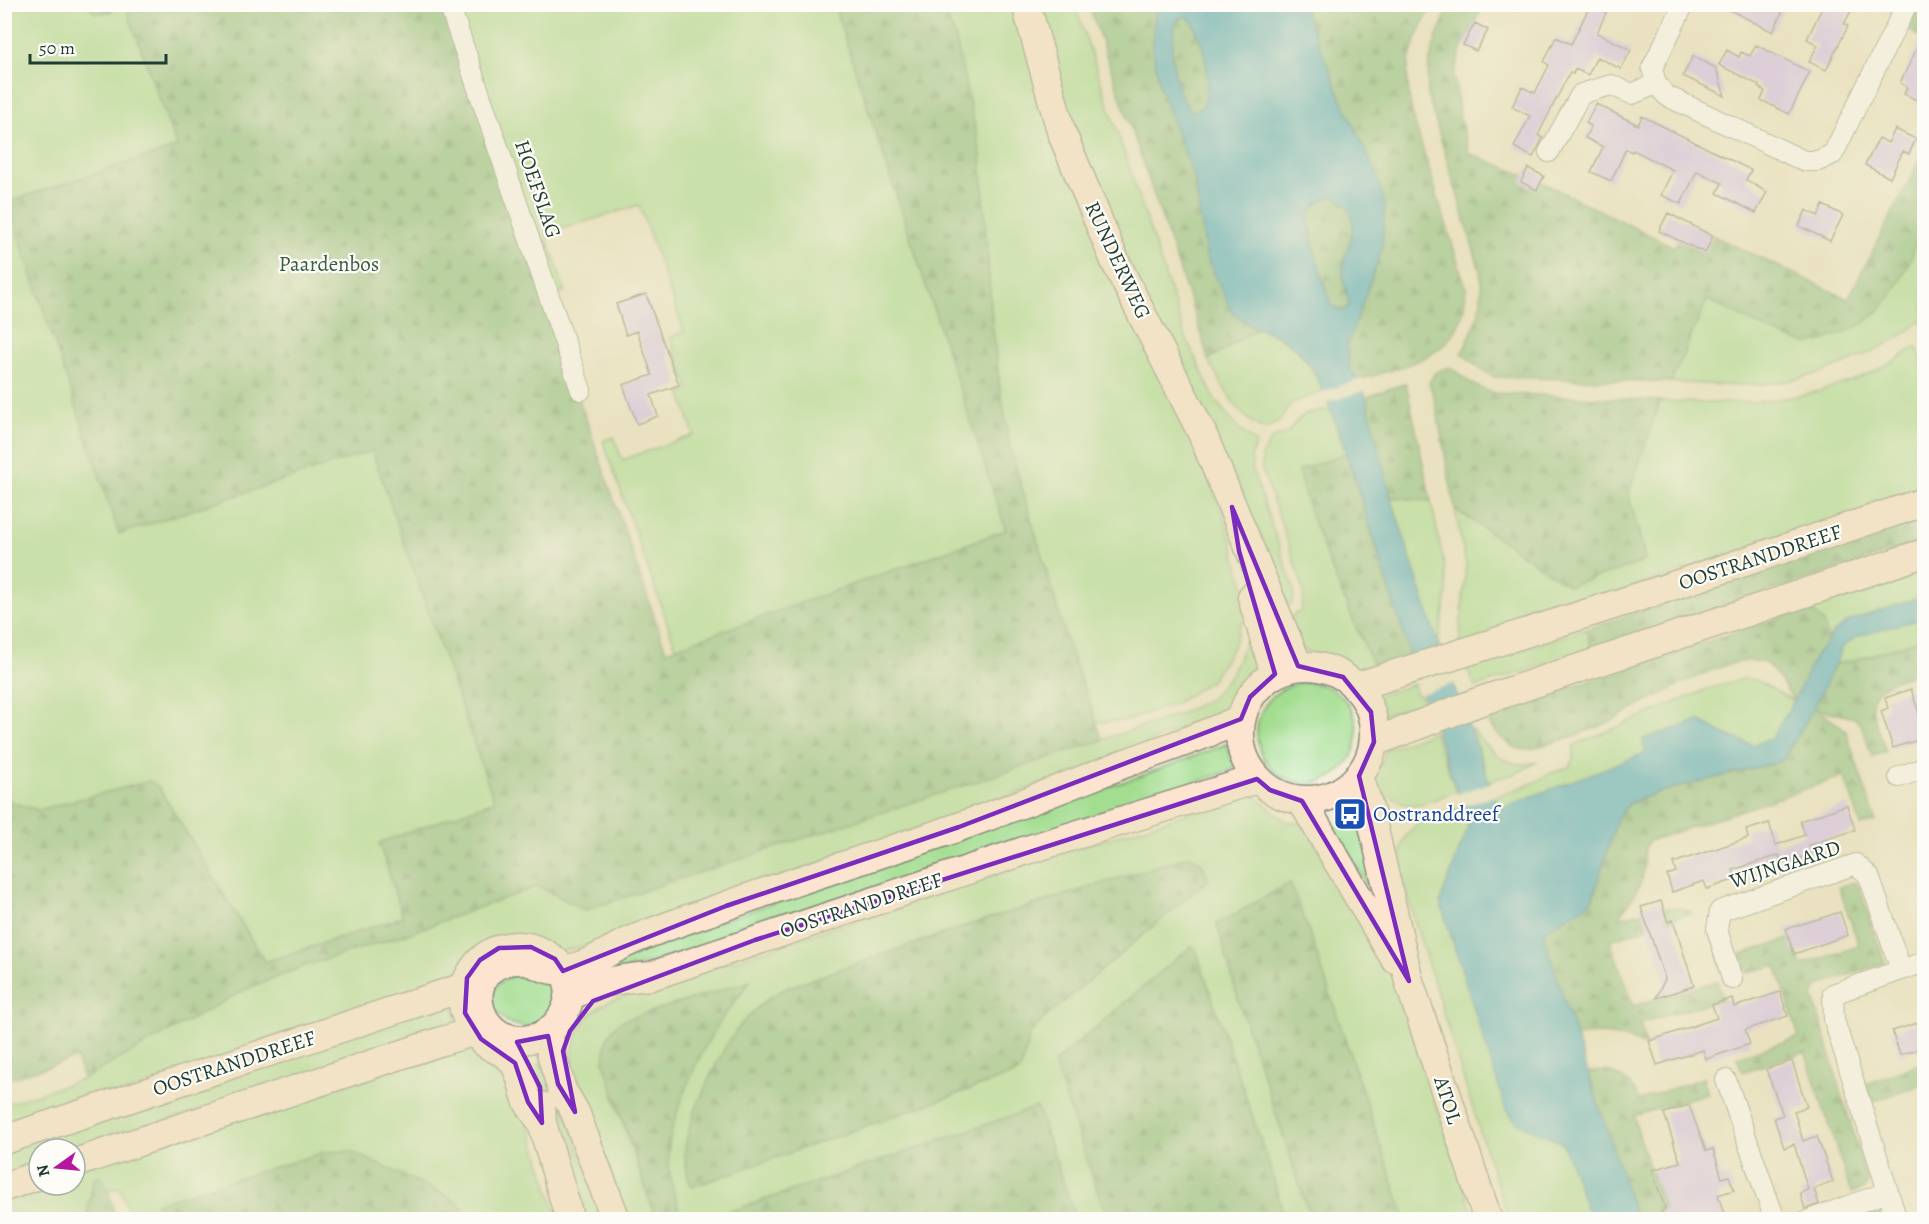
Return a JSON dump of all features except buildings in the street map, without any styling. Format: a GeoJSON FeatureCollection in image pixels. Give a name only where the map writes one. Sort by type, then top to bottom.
{"type":"FeatureCollection","features":[{"type":"Feature","properties":{"kind":"main road","name":"RUNDERWEG"},"geometry":{"type":"LineString","coordinates":[[1026,4],[1061,131],[1115,261],[1202,433],[1232,507],[1287,670]]}},
{"type":"Feature","properties":{"kind":"main road","name":"OOSTRANDDREEF"},"geometry":{"type":"LineString","coordinates":[[1355,687],[1924,502]]}},
{"type":"Feature","properties":{"kind":"main road"},"geometry":{"type":"LineString","coordinates":[[1374,742],[1478,702],[1924,553]]}},
{"type":"Feature","properties":{"kind":"main road"},"geometry":{"type":"LineString","coordinates":[[1314,666],[1343,677],[1355,687],[1371,712],[1374,742],[1366,766],[1348,787],[1318,800],[1302,801],[1286,798],[1270,790],[1257,779],[1248,766],[1239,735],[1241,719],[1257,688],[1287,670],[1314,666]]}},
{"type":"Feature","properties":{"kind":"main road","name":"OOSTRANDDREEF"},"geometry":{"type":"LineString","coordinates":[[558,964],[603,945],[624,944],[726,906],[959,827],[1241,719]]}},
{"type":"Feature","properties":{"kind":"main road","name":"ATOL"},"geometry":{"type":"LineString","coordinates":[[1359,776],[1369,808],[1409,981],[1488,1220]]}},
{"type":"Feature","properties":{"kind":"main road","name":"OOSTRANDDREEF"},"geometry":{"type":"LineString","coordinates":[[568,997],[590,986],[611,980],[651,976],[1024,851],[1257,779]]}},
{"type":"Feature","properties":{"kind":"main road","name":"ATOL"},"geometry":{"type":"LineString","coordinates":[[1302,801],[1409,981]]}},
{"type":"Feature","properties":{"kind":"main road"},"geometry":{"type":"LineString","coordinates":[[495,1038],[535,1038],[549,1031],[563,1015],[568,988],[558,964],[541,951],[521,945],[499,948],[480,960],[464,987],[463,1003],[465,1013],[495,1038],[531,1067],[541,1099],[542,1123],[570,1220]]}},
{"type":"Feature","properties":{"kind":"main road"},"geometry":{"type":"LineString","coordinates":[[495,1038],[482,1016],[478,997],[479,986],[486,975],[493,968],[513,960],[530,961],[544,968],[558,964]]}},
{"type":"Feature","properties":{"kind":"main road"},"geometry":{"type":"LineString","coordinates":[[616,1220],[575,1112],[563,1051],[570,1031],[586,1006],[651,976]]}},
{"type":"Feature","properties":{"kind":"main road","name":"OOSTRANDDREEF"},"geometry":{"type":"LineString","coordinates":[[4,1140],[464,987]]}},
{"type":"Feature","properties":{"kind":"main road"},"geometry":{"type":"LineString","coordinates":[[549,1031],[554,1067],[562,1090],[575,1112]]}},
{"type":"Feature","properties":{"kind":"main road","name":"OOSTRANDDREEF"},"geometry":{"type":"LineString","coordinates":[[87,1159],[495,1038]]}},
{"type":"Feature","properties":{"kind":"main road"},"geometry":{"type":"LineString","coordinates":[[4,1187],[27,1179]]}},
{"type":"Feature","properties":{"kind":"street","name":"HOEFSLAG"},"geometry":{"type":"LineString","coordinates":[[449,4],[580,390]]}},
{"type":"Feature","properties":{"kind":"street"},"geometry":{"type":"LineString","coordinates":[[1684,4],[1652,68],[1656,84],[1667,96],[1804,161],[1818,161],[1833,154],[1907,4]]}},
{"type":"Feature","properties":{"kind":"street"},"geometry":{"type":"LineString","coordinates":[[1549,152],[1581,94],[1611,85],[1632,94],[1656,84]]}},
{"type":"Feature","properties":{"kind":"street"},"geometry":{"type":"LineString","coordinates":[[1899,777],[1924,768]]}},
{"type":"Feature","properties":{"kind":"street","name":"WIJNGAARD"},"geometry":{"type":"LineString","coordinates":[[1732,979],[1717,929],[1720,911],[1856,864],[1869,876],[1901,970]]}},
{"type":"Feature","properties":{"kind":"street"},"geometry":{"type":"LineString","coordinates":[[1897,1220],[1834,1020],[1833,994],[1924,962]]}},
{"type":"Feature","properties":{"kind":"street"},"geometry":{"type":"LineString","coordinates":[[1726,1080],[1775,1220]]}},
{"type":"Feature","properties":{"kind":"street"},"geometry":{"type":"LineString","coordinates":[[1809,1220],[1888,1192]]}},
{"type":"Feature","properties":{"kind":"highlighted area"},"geometry":{"type":"Polygon","coordinates":[[[1232,507],[1298,666],[1343,677],[1371,712],[1374,742],[1359,776],[1409,981],[1302,801],[1270,790],[1257,779],[755,940],[593,1001],[570,1031],[563,1051],[575,1112],[558,1084],[548,1036],[517,1042],[540,1087],[542,1123],[528,1102],[515,1063],[481,1039],[465,1013],[467,978],[480,960],[499,948],[531,947],[555,959],[563,971],[726,906],[959,827],[1241,719],[1250,697],[1275,674],[1239,551],[1232,507]]]}},
{"type":"Feature","properties":{"kind":"green space"},"geometry":{"type":"Polygon","coordinates":[[[461,4],[834,5],[1006,530],[676,648],[603,441],[614,437],[622,460],[694,435],[681,394],[689,390],[670,338],[684,331],[639,205],[546,234],[565,291],[554,295],[455,6],[461,4]]]}},
{"type":"Feature","properties":{"kind":"green space"},"geometry":{"type":"Polygon","coordinates":[[[4,5],[87,5],[95,13],[110,12],[117,5],[125,5],[177,147],[119,534],[372,451],[495,801],[379,843],[403,917],[265,962],[158,786],[150,781],[38,810],[5,800],[4,5]]]}},
{"type":"Feature","properties":{"kind":"green space"},"geometry":{"type":"Polygon","coordinates":[[[87,5],[117,5],[110,12],[95,13],[87,5]]]}},
{"type":"Feature","properties":{"kind":"green space","name":"Paardenbos"},"geometry":{"type":"Polygon","coordinates":[[[125,5],[461,5],[445,10],[666,651],[1006,530],[834,5],[942,5],[955,37],[981,155],[992,324],[1011,451],[1069,648],[1103,740],[585,910],[538,886],[410,933],[304,966],[246,989],[83,1079],[76,1058],[5,1080],[4,800],[38,810],[150,781],[158,786],[265,962],[403,917],[379,843],[494,801],[372,451],[119,534],[7,202],[177,147],[125,5]]]}},
{"type":"Feature","properties":{"kind":"green space"},"geometry":{"type":"Polygon","coordinates":[[[942,5],[1019,5],[1165,374],[1225,518],[1253,618],[1241,623],[1232,649],[1211,681],[1176,703],[1125,721],[1097,722],[1069,648],[1011,451],[992,324],[981,155],[955,37],[942,5]]]}},
{"type":"Feature","properties":{"kind":"green space"},"geometry":{"type":"Polygon","coordinates":[[[1036,5],[1075,5],[1186,338],[1215,400],[1237,427],[1256,443],[1251,457],[1253,472],[1293,586],[1293,599],[1289,606],[1134,276],[1079,145],[1036,5]]]}},
{"type":"Feature","properties":{"kind":"green space"},"geometry":{"type":"Polygon","coordinates":[[[1089,5],[1156,5],[1152,44],[1160,88],[1194,178],[1207,258],[1252,326],[1258,328],[1208,360],[1201,333],[1089,5]]]}},
{"type":"Feature","properties":{"kind":"green space"},"geometry":{"type":"Polygon","coordinates":[[[1302,5],[1432,5],[1411,55],[1408,70],[1409,93],[1415,124],[1466,288],[1464,306],[1460,323],[1454,333],[1436,350],[1411,363],[1359,380],[1350,370],[1347,346],[1357,315],[1377,176],[1302,5]]]}},
{"type":"Feature","properties":{"kind":"green space"},"geometry":{"type":"Polygon","coordinates":[[[1451,5],[1484,5],[1461,49],[1454,75],[1460,118],[1469,153],[1541,182],[1674,247],[1686,228],[1692,226],[1848,299],[1924,152],[1924,216],[1922,215],[1911,259],[1895,289],[1876,313],[1865,322],[1843,333],[1812,343],[1787,338],[1707,300],[1671,382],[1494,377],[1480,369],[1462,353],[1472,332],[1480,305],[1480,271],[1428,96],[1428,72],[1433,49],[1451,5]]]}},
{"type":"Feature","properties":{"kind":"green space"},"geometry":{"type":"Polygon","coordinates":[[[1917,6],[1924,10],[1924,39],[1907,29],[1917,6]]]}},
{"type":"Feature","properties":{"kind":"green space"},"geometry":{"type":"Polygon","coordinates":[[[1189,17],[1203,48],[1207,72],[1203,106],[1193,112],[1186,105],[1176,82],[1172,52],[1175,27],[1179,18],[1189,17]]]}},
{"type":"Feature","properties":{"kind":"green space"},"geometry":{"type":"Polygon","coordinates":[[[1336,195],[1346,205],[1353,223],[1344,262],[1343,277],[1349,306],[1344,310],[1331,306],[1313,245],[1309,222],[1310,214],[1317,204],[1336,195]]]}},
{"type":"Feature","properties":{"kind":"green space"},"geometry":{"type":"Polygon","coordinates":[[[1922,215],[1924,216],[1924,318],[1892,341],[1853,360],[1792,380],[1748,385],[1671,382],[1707,300],[1784,336],[1878,311],[1894,289],[1913,254],[1922,215]]]}},
{"type":"Feature","properties":{"kind":"green space"},"geometry":{"type":"Polygon","coordinates":[[[1258,328],[1291,345],[1305,359],[1323,391],[1290,404],[1279,422],[1265,429],[1255,424],[1239,409],[1208,360],[1258,328]]]}},
{"type":"Feature","properties":{"kind":"green space"},"geometry":{"type":"Polygon","coordinates":[[[1917,346],[1924,369],[1924,490],[1459,645],[1466,565],[1455,509],[1569,586],[1646,561],[1629,496],[1660,401],[1746,402],[1800,396],[1854,380],[1886,366],[1917,346]]]}},
{"type":"Feature","properties":{"kind":"green space"},"geometry":{"type":"Polygon","coordinates":[[[1450,367],[1477,386],[1496,393],[1660,401],[1629,496],[1646,561],[1569,586],[1455,509],[1435,401],[1429,383],[1435,372],[1450,367]]]}},
{"type":"Feature","properties":{"kind":"green space"},"geometry":{"type":"Polygon","coordinates":[[[1406,383],[1431,501],[1391,497],[1366,397],[1406,383]]]}},
{"type":"Feature","properties":{"kind":"green space"},"geometry":{"type":"Polygon","coordinates":[[[1330,410],[1346,453],[1298,471],[1323,548],[1376,672],[1360,674],[1339,661],[1311,654],[1300,647],[1284,620],[1301,611],[1304,595],[1300,577],[1262,469],[1262,456],[1271,439],[1288,433],[1301,417],[1310,412],[1330,410]]]}},
{"type":"Feature","properties":{"kind":"green space"},"geometry":{"type":"Polygon","coordinates":[[[1346,453],[1412,661],[1376,672],[1323,548],[1298,471],[1346,453]]]}},
{"type":"Feature","properties":{"kind":"green space"},"geometry":{"type":"Polygon","coordinates":[[[1391,497],[1431,501],[1445,569],[1447,593],[1438,644],[1391,497]]]}},
{"type":"Feature","properties":{"kind":"green space"},"geometry":{"type":"Polygon","coordinates":[[[1924,518],[1924,541],[1592,649],[1586,629],[1924,518]]]}},
{"type":"Feature","properties":{"kind":"green space"},"geometry":{"type":"Polygon","coordinates":[[[1924,568],[1924,638],[1859,659],[1835,664],[1808,608],[1924,568]]]}},
{"type":"Feature","properties":{"kind":"green space"},"geometry":{"type":"Polygon","coordinates":[[[1808,608],[1823,621],[1829,641],[1816,655],[1794,701],[1770,667],[1752,661],[1733,663],[1711,670],[1600,726],[1531,749],[1520,749],[1510,745],[1494,731],[1483,716],[1808,608]]]}},
{"type":"Feature","properties":{"kind":"green space"},"geometry":{"type":"Polygon","coordinates":[[[1586,629],[1592,649],[1476,687],[1466,667],[1586,629]]]}},
{"type":"Feature","properties":{"kind":"green space"},"geometry":{"type":"Polygon","coordinates":[[[1250,634],[1263,659],[1258,670],[1243,685],[1230,708],[1094,766],[617,935],[577,948],[462,973],[5,1135],[4,1105],[83,1079],[246,989],[304,966],[410,933],[538,886],[585,910],[1180,714],[1210,699],[1230,676],[1250,634]]]}},
{"type":"Feature","properties":{"kind":"green space"},"geometry":{"type":"Polygon","coordinates":[[[1924,638],[1924,670],[1884,686],[1873,698],[1873,711],[1886,752],[1872,756],[1863,729],[1855,718],[1816,709],[1845,729],[1876,821],[1861,825],[1844,776],[1649,841],[1647,844],[1639,886],[1618,918],[1667,908],[1685,909],[1692,913],[1610,940],[1633,1006],[1717,981],[1723,999],[1640,1023],[1646,1046],[1612,1035],[1576,1036],[1545,941],[1544,931],[1585,907],[1592,900],[1618,817],[1630,803],[1656,793],[1782,761],[1814,708],[1835,664],[1859,659],[1924,638]]]}},
{"type":"Feature","properties":{"kind":"green space"},"geometry":{"type":"Polygon","coordinates":[[[1743,679],[1756,680],[1794,701],[1772,738],[1753,745],[1722,733],[1701,721],[1646,753],[1499,809],[1495,797],[1570,767],[1574,757],[1574,745],[1708,689],[1743,679]]]}},
{"type":"Feature","properties":{"kind":"green space"},"geometry":{"type":"Polygon","coordinates":[[[1307,683],[1335,691],[1349,705],[1357,733],[1349,761],[1335,775],[1307,783],[1279,775],[1265,761],[1257,733],[1265,705],[1279,691],[1307,683]]]}},
{"type":"Feature","properties":{"kind":"green space"},"geometry":{"type":"Polygon","coordinates":[[[1414,684],[1415,694],[1421,696],[1424,703],[1384,715],[1378,696],[1414,684]]]}},
{"type":"Feature","properties":{"kind":"green space"},"geometry":{"type":"Polygon","coordinates":[[[1472,729],[1486,746],[1504,760],[1520,764],[1537,762],[1517,773],[1489,781],[1472,729]]]}},
{"type":"Feature","properties":{"kind":"green space"},"geometry":{"type":"Polygon","coordinates":[[[1434,732],[1456,791],[1424,803],[1411,805],[1379,793],[1372,779],[1383,760],[1385,750],[1434,732]]]}},
{"type":"Feature","properties":{"kind":"green space"},"geometry":{"type":"Polygon","coordinates":[[[1227,744],[1235,769],[764,929],[581,983],[640,951],[681,935],[1227,744]]]}},
{"type":"Feature","properties":{"kind":"green space"},"geometry":{"type":"Polygon","coordinates":[[[1252,793],[1285,821],[1305,824],[1391,972],[1475,1219],[1405,1219],[1312,940],[1290,883],[1217,924],[1241,1009],[1311,1219],[1284,1219],[1272,1174],[1195,948],[1190,947],[1054,1063],[1107,1219],[1076,1219],[1037,1108],[708,1219],[682,1219],[671,1183],[668,1161],[676,1113],[689,1078],[715,1027],[749,982],[613,1095],[656,1219],[625,1219],[574,1070],[575,1039],[591,1014],[608,1002],[1011,869],[1252,793]],[[1190,856],[969,925],[786,988],[690,1129],[686,1166],[692,1187],[1017,1073],[1021,1068],[1031,1033],[1045,1018],[1209,879],[1190,856]]]}},
{"type":"Feature","properties":{"kind":"green space"},"geometry":{"type":"Polygon","coordinates":[[[1462,807],[1468,827],[1440,902],[1517,1123],[1563,1143],[1590,1219],[1509,1219],[1417,930],[1401,860],[1405,838],[1410,831],[1425,820],[1462,807]]]}},
{"type":"Feature","properties":{"kind":"green space"},"geometry":{"type":"Polygon","coordinates":[[[1363,816],[1386,914],[1333,829],[1363,816]]]}},
{"type":"Feature","properties":{"kind":"green space"},"geometry":{"type":"Polygon","coordinates":[[[1190,856],[1201,862],[1209,879],[1045,1018],[1031,1033],[1021,1068],[1017,1073],[692,1187],[685,1151],[692,1121],[707,1084],[726,1047],[743,1022],[774,995],[786,988],[969,925],[1190,856]]]}},
{"type":"Feature","properties":{"kind":"green space"},"geometry":{"type":"Polygon","coordinates":[[[1290,883],[1312,940],[1405,1219],[1311,1219],[1241,1009],[1217,924],[1290,883]]]}},
{"type":"Feature","properties":{"kind":"green space"},"geometry":{"type":"Polygon","coordinates":[[[1856,883],[1860,888],[1885,963],[1822,984],[1816,988],[1813,996],[1868,1183],[1863,1189],[1851,1193],[1805,1052],[1742,1072],[1737,1057],[1799,1037],[1776,965],[1747,973],[1741,954],[1792,938],[1801,965],[1859,946],[1839,887],[1856,883]]]}},
{"type":"Feature","properties":{"kind":"green space"},"geometry":{"type":"Polygon","coordinates":[[[1190,947],[1195,948],[1272,1174],[1284,1219],[1107,1219],[1054,1063],[1190,947]]]}},
{"type":"Feature","properties":{"kind":"green space"},"geometry":{"type":"Polygon","coordinates":[[[520,974],[541,983],[554,985],[555,993],[545,1015],[533,1024],[520,1026],[508,1022],[498,1014],[493,1003],[493,992],[502,982],[520,974]]]}},
{"type":"Feature","properties":{"kind":"green space"},"geometry":{"type":"Polygon","coordinates":[[[750,981],[728,1010],[701,1054],[672,1128],[668,1152],[670,1172],[682,1219],[656,1219],[604,1063],[607,1040],[621,1021],[750,981]]]}},
{"type":"Feature","properties":{"kind":"green space"},"geometry":{"type":"Polygon","coordinates":[[[452,999],[458,1030],[87,1145],[87,1137],[31,1137],[452,999]]]}},
{"type":"Feature","properties":{"kind":"green space"},"geometry":{"type":"Polygon","coordinates":[[[472,1045],[514,1076],[558,1219],[531,1219],[529,1215],[511,1220],[409,1219],[464,1209],[156,1203],[162,1219],[131,1219],[120,1187],[108,1190],[101,1176],[94,1177],[86,1219],[5,1219],[4,1193],[27,1188],[27,1197],[87,1197],[87,1165],[472,1045]]]}},
{"type":"Feature","properties":{"kind":"green space"},"geometry":{"type":"Polygon","coordinates":[[[547,1061],[604,1219],[581,1219],[568,1166],[537,1065],[547,1061]]]}},
{"type":"Feature","properties":{"kind":"green space"},"geometry":{"type":"Polygon","coordinates":[[[1924,1062],[1924,1084],[1871,1102],[1866,1084],[1924,1062]]]}},
{"type":"Feature","properties":{"kind":"green space"},"geometry":{"type":"Polygon","coordinates":[[[1607,1071],[1627,1082],[1639,1100],[1703,1078],[1708,1093],[1634,1116],[1668,1219],[1636,1219],[1588,1072],[1607,1071]]]}},
{"type":"Feature","properties":{"kind":"green space"},"geometry":{"type":"Polygon","coordinates":[[[1037,1107],[1076,1219],[708,1219],[1037,1107]]]}},
{"type":"Feature","properties":{"kind":"green space"},"geometry":{"type":"Polygon","coordinates":[[[27,1138],[27,1174],[5,1181],[4,1146],[27,1138]]]}},
{"type":"Feature","properties":{"kind":"green space"},"geometry":{"type":"Polygon","coordinates":[[[350,1151],[448,1196],[465,1209],[409,1220],[162,1220],[156,1203],[324,1152],[350,1151]]]}},
{"type":"Feature","properties":{"kind":"green space"},"geometry":{"type":"Polygon","coordinates":[[[101,1176],[108,1190],[116,1219],[86,1219],[94,1177],[101,1176]]]}},
{"type":"Feature","properties":{"kind":"green space"},"geometry":{"type":"Polygon","coordinates":[[[1879,1210],[1882,1219],[1855,1219],[1855,1218],[1879,1210]]]}},
{"type":"Feature","properties":{"kind":"water"},"geometry":{"type":"Polygon","coordinates":[[[1156,5],[1302,5],[1377,176],[1385,206],[1382,249],[1347,346],[1350,370],[1359,380],[1366,397],[1391,497],[1431,623],[1499,809],[1645,753],[1643,739],[1697,721],[1753,745],[1772,738],[1794,701],[1816,655],[1833,633],[1849,621],[1924,596],[1924,618],[1859,636],[1843,647],[1814,708],[1782,761],[1656,793],[1630,803],[1618,817],[1592,900],[1585,907],[1544,931],[1545,941],[1636,1219],[1590,1219],[1563,1143],[1517,1123],[1506,1110],[1440,902],[1468,827],[1412,661],[1352,469],[1313,368],[1297,349],[1279,336],[1252,326],[1232,312],[1207,258],[1194,178],[1160,88],[1152,44],[1156,5]],[[1189,17],[1179,18],[1175,27],[1172,52],[1176,82],[1186,105],[1193,112],[1203,106],[1207,72],[1203,48],[1189,17]],[[1335,196],[1314,207],[1309,222],[1313,245],[1331,306],[1344,310],[1349,306],[1343,277],[1344,262],[1353,223],[1351,214],[1345,205],[1335,196]]]}},
{"type":"Feature","properties":{"kind":"pier"},"geometry":{"type":"Polygon","coordinates":[[[1362,379],[1366,390],[1324,403],[1320,393],[1362,379]]]}},
{"type":"Feature","properties":{"kind":"pier"},"geometry":{"type":"Polygon","coordinates":[[[1443,650],[1455,683],[1421,694],[1410,660],[1443,650]]]}},
{"type":"Feature","properties":{"kind":"pier"},"geometry":{"type":"Polygon","coordinates":[[[1493,782],[1497,795],[1459,807],[1455,795],[1493,782]]]}},
{"type":"Feature","properties":{"kind":"place","name":"Oostranddreef"},"geometry":{"type":"Point","coordinates":[1350,814]}}]}
